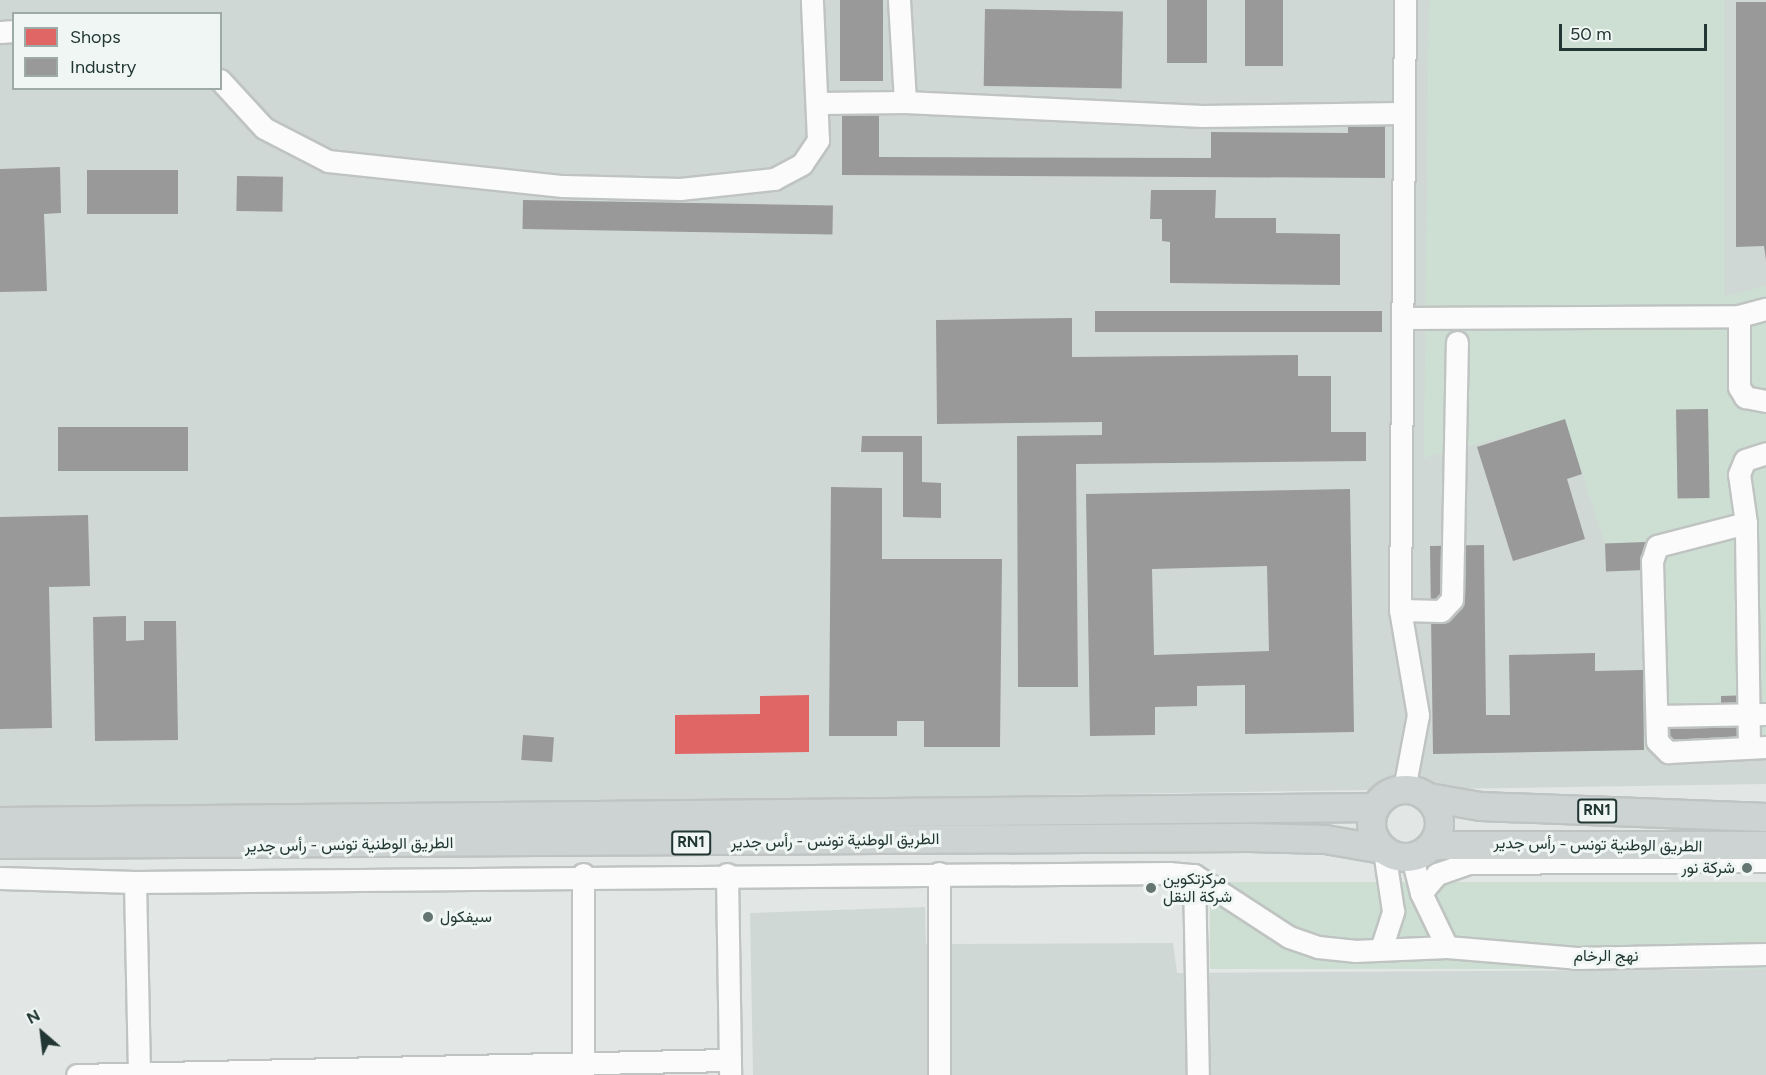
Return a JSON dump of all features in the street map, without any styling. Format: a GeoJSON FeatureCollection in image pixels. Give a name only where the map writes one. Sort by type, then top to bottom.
{"type":"FeatureCollection","features":[{"type":"Feature","properties":{"kind":"main road"},"geometry":{"type":"LineString","coordinates":[[1383,850],[1370,830],[1374,807],[1416,793],[1438,816],[1422,851]]}},
{"type":"Feature","properties":{"kind":"main road","name":"الطريق الوطنية تونس - رأس جدير"},"geometry":{"type":"LineString","coordinates":[[1416,793],[1480,806],[1766,817]]}},
{"type":"Feature","properties":{"kind":"main road","name":"الطريق الوطنية تونس - رأس جدير"},"geometry":{"type":"LineString","coordinates":[[0,821],[1374,807]]}},
{"type":"Feature","properties":{"kind":"main road","name":"الطريق الوطنية تونس - رأس جدير"},"geometry":{"type":"LineString","coordinates":[[0,844],[1250,837],[1325,838],[1383,850]]}},
{"type":"Feature","properties":{"kind":"main road","name":"الطريق الوطنية تونس - رأس جدير"},"geometry":{"type":"LineString","coordinates":[[1422,851],[1766,845]]}},
{"type":"Feature","properties":{"kind":"main road","name":"RN1"},"geometry":{"type":"LineString","coordinates":[[1383,850],[1422,851]]}},
{"type":"Feature","properties":{"kind":"street"},"geometry":{"type":"LineString","coordinates":[[222,82],[264,128],[328,161],[563,186],[680,189],[774,179],[802,164],[818,140],[820,103],[812,0]]}},
{"type":"Feature","properties":{"kind":"street"},"geometry":{"type":"LineString","coordinates":[[899,0],[905,102]]}},
{"type":"Feature","properties":{"kind":"street"},"geometry":{"type":"LineString","coordinates":[[1405,0],[1401,113],[1404,318],[1400,610],[1418,715],[1416,793]]}},
{"type":"Feature","properties":{"kind":"street"},"geometry":{"type":"LineString","coordinates":[[820,103],[905,102],[1203,116],[1401,113]]}},
{"type":"Feature","properties":{"kind":"street"},"geometry":{"type":"LineString","coordinates":[[1404,318],[1739,316],[1766,309]]}},
{"type":"Feature","properties":{"kind":"street"},"geometry":{"type":"LineString","coordinates":[[1739,316],[1739,387],[1745,397],[1766,401]]}},
{"type":"Feature","properties":{"kind":"street"},"geometry":{"type":"LineString","coordinates":[[1400,610],[1441,611],[1452,599],[1457,342]]}},
{"type":"Feature","properties":{"kind":"street"},"geometry":{"type":"LineString","coordinates":[[1746,523],[1657,546],[1652,561],[1657,716],[1661,749],[1758,747],[1746,523],[1739,474],[1745,460],[1766,453]]}},
{"type":"Feature","properties":{"kind":"street"},"geometry":{"type":"LineString","coordinates":[[1657,716],[1757,714]]}},
{"type":"Feature","properties":{"kind":"street"},"geometry":{"type":"LineString","coordinates":[[1381,950],[1393,911],[1383,850]]}},
{"type":"Feature","properties":{"kind":"street"},"geometry":{"type":"LineString","coordinates":[[1422,851],[1420,893],[1447,947]]}},
{"type":"Feature","properties":{"kind":"street"},"geometry":{"type":"LineString","coordinates":[[1420,893],[1437,874],[1469,863],[1766,861]]}},
{"type":"Feature","properties":{"kind":"street"},"geometry":{"type":"LineString","coordinates":[[939,873],[939,1075]]}},
{"type":"Feature","properties":{"kind":"street"},"geometry":{"type":"LineString","coordinates":[[583,874],[583,1068]]}},
{"type":"Feature","properties":{"kind":"street"},"geometry":{"type":"LineString","coordinates":[[0,878],[135,882],[583,874],[1194,875],[1198,1075]]}},
{"type":"Feature","properties":{"kind":"street"},"geometry":{"type":"LineString","coordinates":[[77,1075],[730,1068],[727,874]]}},
{"type":"Feature","properties":{"kind":"street","name":"نهج الرخام"},"geometry":{"type":"LineString","coordinates":[[1194,875],[1289,937],[1318,947],[1381,950],[1447,947],[1577,958],[1766,954]]}},
{"type":"Feature","properties":{"kind":"street"},"geometry":{"type":"LineString","coordinates":[[135,882],[140,1073]]}},
{"type":"Feature","properties":{"kind":"shaded area"},"geometry":{"type":"Polygon","coordinates":[[[0,0],[1766,0],[1766,784],[0,811],[0,0]]]}},
{"type":"Feature","properties":{"kind":"shaded area"},"geometry":{"type":"Polygon","coordinates":[[[925,907],[926,944],[1173,943],[1177,973],[1766,969],[1766,1075],[753,1075],[750,913],[925,907]]]}},
{"type":"Feature","properties":{"kind":"green space"},"geometry":{"type":"Polygon","coordinates":[[[1429,0],[1724,0],[1724,297],[1766,286],[1766,750],[1644,750],[1645,543],[1605,543],[1565,420],[1424,458],[1429,0]]]}},
{"type":"Feature","properties":{"kind":"green space"},"geometry":{"type":"Polygon","coordinates":[[[1210,882],[1766,882],[1766,969],[1210,969],[1210,882]]]}},
{"type":"Feature","properties":{"kind":"building: Shops"},"geometry":{"type":"Polygon","coordinates":[[[809,695],[809,752],[675,754],[675,715],[760,714],[760,696],[809,695]]]}},
{"type":"Feature","properties":{"kind":"building: Industry"},"geometry":{"type":"Polygon","coordinates":[[[840,0],[883,0],[883,81],[840,81],[840,0]]]}},
{"type":"Feature","properties":{"kind":"building: Industry"},"geometry":{"type":"Polygon","coordinates":[[[1167,0],[1207,0],[1207,63],[1167,63],[1167,0]]]}},
{"type":"Feature","properties":{"kind":"building: Industry"},"geometry":{"type":"Polygon","coordinates":[[[1245,0],[1283,0],[1283,66],[1245,66],[1245,0]]]}},
{"type":"Feature","properties":{"kind":"building: Industry"},"geometry":{"type":"Polygon","coordinates":[[[1736,2],[1766,2],[1766,260],[1764,246],[1736,247],[1736,2]]]}},
{"type":"Feature","properties":{"kind":"building: Industry"},"geometry":{"type":"Polygon","coordinates":[[[985,9],[1123,11],[1122,88],[984,86],[985,9]]]}},
{"type":"Feature","properties":{"kind":"building: Industry"},"geometry":{"type":"Polygon","coordinates":[[[842,110],[879,110],[879,157],[1211,158],[1211,132],[1348,133],[1348,123],[1385,123],[1385,178],[842,175],[842,110]]]}},
{"type":"Feature","properties":{"kind":"building: Industry"},"geometry":{"type":"Polygon","coordinates":[[[60,167],[61,213],[44,214],[47,291],[0,292],[0,169],[60,167]]]}},
{"type":"Feature","properties":{"kind":"building: Industry"},"geometry":{"type":"Polygon","coordinates":[[[87,170],[178,170],[178,214],[87,214],[87,170]]]}},
{"type":"Feature","properties":{"kind":"building: Industry"},"geometry":{"type":"Polygon","coordinates":[[[237,176],[283,177],[282,212],[236,211],[237,176]]]}},
{"type":"Feature","properties":{"kind":"building: Industry"},"geometry":{"type":"Polygon","coordinates":[[[1151,190],[1216,190],[1215,218],[1276,218],[1276,233],[1340,234],[1340,285],[1170,283],[1170,242],[1162,241],[1162,219],[1150,219],[1151,190]]]}},
{"type":"Feature","properties":{"kind":"building: Industry"},"geometry":{"type":"Polygon","coordinates":[[[523,200],[833,205],[832,234],[522,229],[523,200]]]}},
{"type":"Feature","properties":{"kind":"building: Industry"},"geometry":{"type":"Polygon","coordinates":[[[1095,311],[1382,311],[1382,332],[1095,332],[1095,311]]]}},
{"type":"Feature","properties":{"kind":"building: Industry"},"geometry":{"type":"Polygon","coordinates":[[[1072,318],[1072,357],[1298,355],[1298,376],[1331,376],[1331,432],[1366,432],[1366,461],[1076,464],[1078,687],[1018,687],[1017,436],[1102,435],[1102,422],[937,424],[936,320],[1072,318]]]}},
{"type":"Feature","properties":{"kind":"building: Industry"},"geometry":{"type":"Polygon","coordinates":[[[1708,409],[1710,498],[1678,499],[1676,410],[1708,409]]]}},
{"type":"Feature","properties":{"kind":"building: Industry"},"geometry":{"type":"Polygon","coordinates":[[[1565,419],[1582,474],[1567,479],[1585,539],[1513,561],[1477,447],[1565,419]]]}},
{"type":"Feature","properties":{"kind":"building: Industry"},"geometry":{"type":"Polygon","coordinates":[[[58,427],[188,427],[188,471],[58,471],[58,427]]]}},
{"type":"Feature","properties":{"kind":"building: Industry"},"geometry":{"type":"Polygon","coordinates":[[[862,436],[922,436],[922,482],[941,483],[941,518],[903,517],[903,452],[861,452],[862,436]]]}},
{"type":"Feature","properties":{"kind":"building: Industry"},"geometry":{"type":"Polygon","coordinates":[[[831,487],[882,488],[882,559],[1002,559],[1000,747],[924,747],[924,721],[897,721],[897,736],[829,736],[831,487]]]}},
{"type":"Feature","properties":{"kind":"building: Industry"},"geometry":{"type":"Polygon","coordinates":[[[1350,489],[1354,732],[1245,734],[1245,685],[1197,686],[1197,706],[1155,707],[1155,735],[1090,736],[1086,494],[1350,489]],[[1267,566],[1152,569],[1154,655],[1269,651],[1267,566]]]}},
{"type":"Feature","properties":{"kind":"building: Industry"},"geometry":{"type":"Polygon","coordinates":[[[88,515],[90,586],[49,587],[52,728],[0,729],[0,517],[88,515]]]}},
{"type":"Feature","properties":{"kind":"building: Industry"},"geometry":{"type":"Polygon","coordinates":[[[1645,542],[1646,570],[1606,571],[1605,543],[1645,542]]]}},
{"type":"Feature","properties":{"kind":"building: Industry"},"geometry":{"type":"Polygon","coordinates":[[[1484,545],[1486,715],[1510,715],[1509,655],[1595,653],[1595,671],[1643,670],[1644,750],[1433,754],[1430,546],[1484,545]]]}},
{"type":"Feature","properties":{"kind":"building: Industry"},"geometry":{"type":"Polygon","coordinates":[[[126,616],[126,641],[144,640],[144,621],[176,621],[178,740],[95,741],[93,617],[126,616]]]}},
{"type":"Feature","properties":{"kind":"building: Industry"},"geometry":{"type":"Polygon","coordinates":[[[1752,695],[1753,751],[1671,752],[1670,723],[1721,722],[1721,696],[1752,695]]]}},
{"type":"Feature","properties":{"kind":"building: Industry"},"geometry":{"type":"Polygon","coordinates":[[[523,735],[554,737],[552,762],[521,760],[523,735]]]}},
{"type":"Feature","properties":{"kind":"place","name":"شركة نور"},"geometry":{"type":"Point","coordinates":[1747,868]}},
{"type":"Feature","properties":{"kind":"place","name":"مركزتكوين شركة النقل"},"geometry":{"type":"Point","coordinates":[1151,888]}},
{"type":"Feature","properties":{"kind":"place","name":"سيفكول"},"geometry":{"type":"Point","coordinates":[428,917]}}]}
